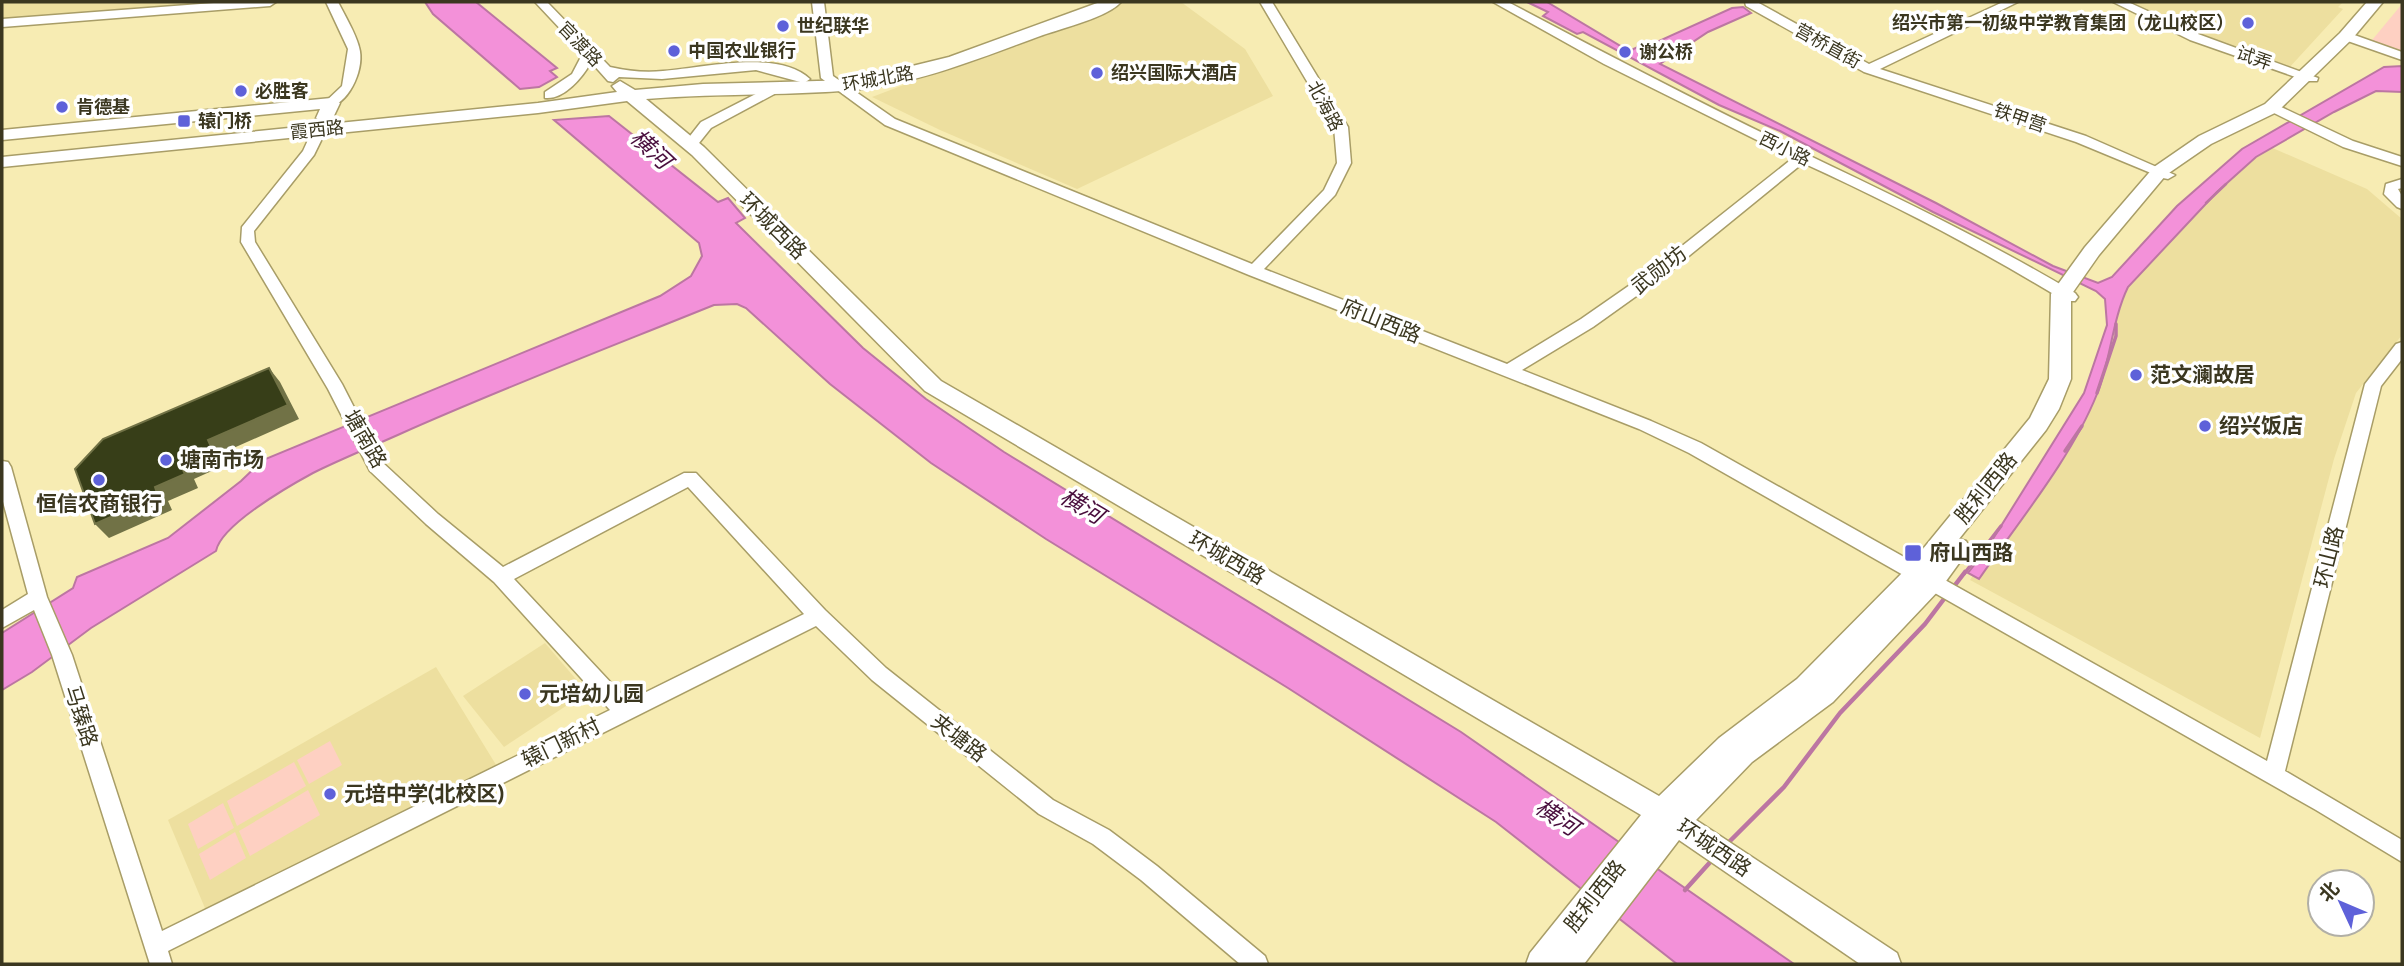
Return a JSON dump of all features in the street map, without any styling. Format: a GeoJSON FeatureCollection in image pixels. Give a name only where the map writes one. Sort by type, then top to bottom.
{"type":"FeatureCollection","features":[{"type":"Feature","properties":{"kind":"main road","name":"环城北路"},"geometry":{"type":"LineString","coordinates":[[619,83],[693,77],[832,82],[945,60],[1103,2]]}},
{"type":"Feature","properties":{"kind":"main road","name":"环城北路"},"geometry":{"type":"LineString","coordinates":[[619,83],[775,88],[905,75],[955,61],[1072,20],[1113,2]]}},
{"type":"Feature","properties":{"kind":"main road"},"geometry":{"type":"LineString","coordinates":[[2352,38],[2375,2]]}},
{"type":"Feature","properties":{"kind":"main road"},"geometry":{"type":"LineString","coordinates":[[2072,286],[2164,173],[2206,141],[2271,107],[2345,45],[2388,2]]}},
{"type":"Feature","properties":{"kind":"main road"},"geometry":{"type":"LineString","coordinates":[[2164,173],[2215,145],[2286,113],[2308,77]]}},
{"type":"Feature","properties":{"kind":"main road","name":"霞西路"},"geometry":{"type":"LineString","coordinates":[[2,149],[325,117],[589,95],[619,83]]}},
{"type":"Feature","properties":{"kind":"main road","name":"环城西路"},"geometry":{"type":"LineString","coordinates":[[619,83],[690,145],[933,386],[1679,823],[1886,964]]}},
{"type":"Feature","properties":{"kind":"main road","name":"霞西路"},"geometry":{"type":"LineString","coordinates":[[2,162],[325,117]]}},
{"type":"Feature","properties":{"kind":"main road"},"geometry":{"type":"LineString","coordinates":[[2,135],[325,117]]}},
{"type":"Feature","properties":{"kind":"main road","name":"胜利西路"},"geometry":{"type":"LineString","coordinates":[[1566,964],[1679,823],[1743,754],[1824,694],[1925,577],[2063,407],[2071,388],[2073,369],[2072,286]]}},
{"type":"Feature","properties":{"kind":"main road","name":"胜利西路"},"geometry":{"type":"LineString","coordinates":[[1541,964],[1639,840],[1679,823]]}},
{"type":"Feature","properties":{"kind":"street"},"geometry":{"type":"LineString","coordinates":[[2,23],[270,2]]}},
{"type":"Feature","properties":{"kind":"street","name":"塘南路"},"geometry":{"type":"LineString","coordinates":[[332,2],[354,49],[348,87],[325,117],[309,152],[247,230],[248,242],[336,388],[376,466],[432,519],[501,577],[625,712]]}},
{"type":"Feature","properties":{"kind":"street","name":"官渡路"},"geometry":{"type":"LineString","coordinates":[[541,2],[619,83]]}},
{"type":"Feature","properties":{"kind":"street"},"geometry":{"type":"LineString","coordinates":[[818,2],[832,82]]}},
{"type":"Feature","properties":{"kind":"street","name":"北海路"},"geometry":{"type":"LineString","coordinates":[[1254,271],[1330,192],[1345,163],[1341,127],[1266,2]]}},
{"type":"Feature","properties":{"kind":"street","name":"西小路"},"geometry":{"type":"LineString","coordinates":[[1499,2],[1609,61],[1802,157],[1885,195],[2006,258],[2072,286]]}},
{"type":"Feature","properties":{"kind":"street"},"geometry":{"type":"LineString","coordinates":[[1868,69],[2012,2]]}},
{"type":"Feature","properties":{"kind":"street","name":"试弄"},"geometry":{"type":"LineString","coordinates":[[2119,2],[2194,37],[2308,77]]}},
{"type":"Feature","properties":{"kind":"street","name":"营桥直街"},"geometry":{"type":"LineString","coordinates":[[1752,3],[1868,69]]}},
{"type":"Feature","properties":{"kind":"street"},"geometry":{"type":"LineString","coordinates":[[2352,38],[2402,56]]}},
{"type":"Feature","properties":{"kind":"street"},"geometry":{"type":"LineString","coordinates":[[538,100],[577,76],[589,53]]}},
{"type":"Feature","properties":{"kind":"street","name":"铁甲营"},"geometry":{"type":"LineString","coordinates":[[1868,69],[2081,139],[2164,173]]}},
{"type":"Feature","properties":{"kind":"street","name":"府山西路"},"geometry":{"type":"LineString","coordinates":[[832,82],[890,122],[1695,448],[2274,775],[2402,852]]}},
{"type":"Feature","properties":{"kind":"street"},"geometry":{"type":"LineString","coordinates":[[690,145],[706,125],[775,88]]}},
{"type":"Feature","properties":{"kind":"street"},"geometry":{"type":"LineString","coordinates":[[2286,113],[2367,152],[2402,162]]}},
{"type":"Feature","properties":{"kind":"street","name":"武勋坊"},"geometry":{"type":"LineString","coordinates":[[1508,371],[1587,323],[1658,273],[1802,157]]}},
{"type":"Feature","properties":{"kind":"street"},"geometry":{"type":"LineString","coordinates":[[2402,183],[2391,187],[2391,194],[2402,204]]}},
{"type":"Feature","properties":{"kind":"street","name":"环山路"},"geometry":{"type":"LineString","coordinates":[[2274,775],[2373,384],[2402,348]]}},
{"type":"Feature","properties":{"kind":"street","name":"马臻路"},"geometry":{"type":"LineString","coordinates":[[2,467],[40,602],[62,655],[158,955]]}},
{"type":"Feature","properties":{"kind":"street","name":"夹塘路"},"geometry":{"type":"LineString","coordinates":[[501,577],[690,478],[817,616],[879,674],[1035,798],[1111,844],[1257,964]]}},
{"type":"Feature","properties":{"kind":"street"},"geometry":{"type":"LineString","coordinates":[[2,620],[40,602]]}},
{"type":"Feature","properties":{"kind":"street","name":"辕门新村"},"geometry":{"type":"LineString","coordinates":[[158,955],[625,712],[817,616]]}},
{"type":"Feature","properties":{"kind":"shaded area"},"geometry":{"type":"Polygon","coordinates":[[[2,2],[230,2],[2,20],[2,2]]]}},
{"type":"Feature","properties":{"kind":"shaded area","name":"绍兴国际大酒店"},"geometry":{"type":"Polygon","coordinates":[[[1123,2],[1181,2],[1245,49],[1273,96],[1077,189],[940,130],[872,97],[1123,2]]]}},
{"type":"Feature","properties":{"kind":"shaded area","name":"绍兴市第一初级中学教育集团（龙山校区）"},"geometry":{"type":"Polygon","coordinates":[[[2123,2],[2343,2],[2338,7],[2343,9],[2288,69],[2194,37],[2123,2]]]}},
{"type":"Feature","properties":{"kind":"shaded area"},"geometry":{"type":"Polygon","coordinates":[[[2402,4],[2402,58],[2368,45],[2402,4]]]}},
{"type":"Feature","properties":{"kind":"shaded area","name":"绍兴饭店"},"geometry":{"type":"Polygon","coordinates":[[[2268,146],[2367,189],[2402,219],[2402,335],[2356,393],[2334,459],[2260,738],[1970,580],[2093,383],[2132,267],[2268,146]]]}},
{"type":"Feature","properties":{"kind":"shaded area","name":"元培幼儿园"},"geometry":{"type":"Polygon","coordinates":[[[545,643],[587,692],[504,747],[463,696],[545,643]]]}},
{"type":"Feature","properties":{"kind":"shaded area","name":"元培中学(北校区)"},"geometry":{"type":"Polygon","coordinates":[[[436,667],[498,768],[207,913],[168,820],[436,667]]]}},
{"type":"Feature","properties":{"kind":"shaded area"},"geometry":{"type":"Polygon","coordinates":[[[330,741],[342,765],[309,784],[297,760],[330,741]]]}},
{"type":"Feature","properties":{"kind":"shaded area"},"geometry":{"type":"Polygon","coordinates":[[[294,762],[306,786],[237,826],[227,801],[294,762]]]}},
{"type":"Feature","properties":{"kind":"shaded area"},"geometry":{"type":"Polygon","coordinates":[[[308,790],[320,815],[250,856],[239,831],[308,790]]]}},
{"type":"Feature","properties":{"kind":"shaded area"},"geometry":{"type":"Polygon","coordinates":[[[223,803],[234,828],[198,849],[188,824],[223,803]]]}},
{"type":"Feature","properties":{"kind":"shaded area"},"geometry":{"type":"Polygon","coordinates":[[[235,832],[246,858],[210,880],[199,854],[235,832]]]}},
{"type":"Feature","properties":{"kind":"water"},"geometry":{"type":"Polygon","coordinates":[[[425,2],[476,2],[557,68],[550,71],[557,77],[539,87],[520,89],[433,14],[425,2]]]}},
{"type":"Feature","properties":{"kind":"water"},"geometry":{"type":"Polygon","coordinates":[[[1527,2],[1547,2],[1629,51],[1642,45],[1646,47],[1732,8],[1743,7],[1751,13],[1708,32],[1660,64],[1936,203],[2053,266],[2098,283],[2112,277],[2177,206],[2242,149],[2384,67],[2402,66],[2402,92],[2376,91],[2256,157],[2217,192],[2128,287],[2118,313],[2102,381],[2086,418],[2059,466],[1979,579],[1968,573],[1986,550],[2084,393],[2107,325],[2105,299],[2096,291],[1933,212],[1780,131],[1719,105],[1583,32],[1577,34],[1543,16],[1548,12],[1527,2]]]}},
{"type":"Feature","properties":{"kind":"water","name":"横河"},"geometry":{"type":"Polygon","coordinates":[[[609,116],[718,202],[728,198],[745,218],[736,223],[863,348],[926,399],[1004,452],[1461,732],[1794,964],[1677,964],[1496,822],[1288,688],[1046,539],[931,463],[830,384],[746,308],[737,304],[714,305],[478,400],[313,473],[243,518],[221,541],[216,551],[91,628],[32,672],[2,690],[2,633],[73,588],[77,577],[168,538],[241,481],[263,460],[660,296],[691,276],[702,256],[699,243],[554,120],[609,116]]]}},
{"type":"Feature","properties":{"kind":"building","name":"塘南市场"},"geometry":{"type":"Polygon","coordinates":[[[269,368],[288,405],[208,440],[213,451],[181,466],[185,474],[155,487],[158,496],[95,524],[75,469],[103,439],[269,368]]]}},
{"type":"Feature","properties":{"kind":"waterway"},"geometry":{"type":"LineString","coordinates":[[2206,203],[2226,184]]}},
{"type":"Feature","properties":{"kind":"waterway"},"geometry":{"type":"LineString","coordinates":[[2097,393],[2116,336],[2116,324]]}},
{"type":"Feature","properties":{"kind":"waterway"},"geometry":{"type":"LineString","coordinates":[[2065,451],[2082,426]]}},
{"type":"Feature","properties":{"kind":"waterway"},"geometry":{"type":"LineString","coordinates":[[1964,574],[2001,526]]}},
{"type":"Feature","properties":{"kind":"waterway"},"geometry":{"type":"LineString","coordinates":[[1952,589],[1965,572]]}},
{"type":"Feature","properties":{"kind":"waterway"},"geometry":{"type":"LineString","coordinates":[[1728,843],[1784,787],[1840,713],[1925,624],[1947,595]]}},
{"type":"Feature","properties":{"kind":"waterway"},"geometry":{"type":"LineString","coordinates":[[1685,890],[1713,859]]}},
{"type":"Feature","properties":{"kind":"place","name":"绍兴市第一初级中学教育集团（龙山校区）"},"geometry":{"type":"Point","coordinates":[2248,23]}},
{"type":"Feature","properties":{"kind":"place","name":"世纪联华"},"geometry":{"type":"Point","coordinates":[783,26]}},
{"type":"Feature","properties":{"kind":"place","name":"中国农业银行"},"geometry":{"type":"Point","coordinates":[674,51]}},
{"type":"Feature","properties":{"kind":"place","name":"谢公桥"},"geometry":{"type":"Point","coordinates":[1625,52]}},
{"type":"Feature","properties":{"kind":"place","name":"绍兴国际大酒店"},"geometry":{"type":"Point","coordinates":[1097,73]}},
{"type":"Feature","properties":{"kind":"place","name":"必胜客"},"geometry":{"type":"Point","coordinates":[241,91]}},
{"type":"Feature","properties":{"kind":"place","name":"肯德基"},"geometry":{"type":"Point","coordinates":[62,107]}},
{"type":"Feature","properties":{"kind":"place","name":"辕门桥"},"geometry":{"type":"Point","coordinates":[184,121]}},
{"type":"Feature","properties":{"kind":"place","name":"范文澜故居"},"geometry":{"type":"Point","coordinates":[2136,375]}},
{"type":"Feature","properties":{"kind":"place","name":"绍兴饭店"},"geometry":{"type":"Point","coordinates":[2205,426]}},
{"type":"Feature","properties":{"kind":"place","name":"塘南市场"},"geometry":{"type":"Point","coordinates":[166,460]}},
{"type":"Feature","properties":{"kind":"place","name":"恒信农商银行"},"geometry":{"type":"Point","coordinates":[99,480]}},
{"type":"Feature","properties":{"kind":"place","name":"府山西路"},"geometry":{"type":"Point","coordinates":[1913,553]}},
{"type":"Feature","properties":{"kind":"place","name":"元培幼儿园"},"geometry":{"type":"Point","coordinates":[525,694]}},
{"type":"Feature","properties":{"kind":"place","name":"元培中学(北校区)"},"geometry":{"type":"Point","coordinates":[330,794]}}]}
